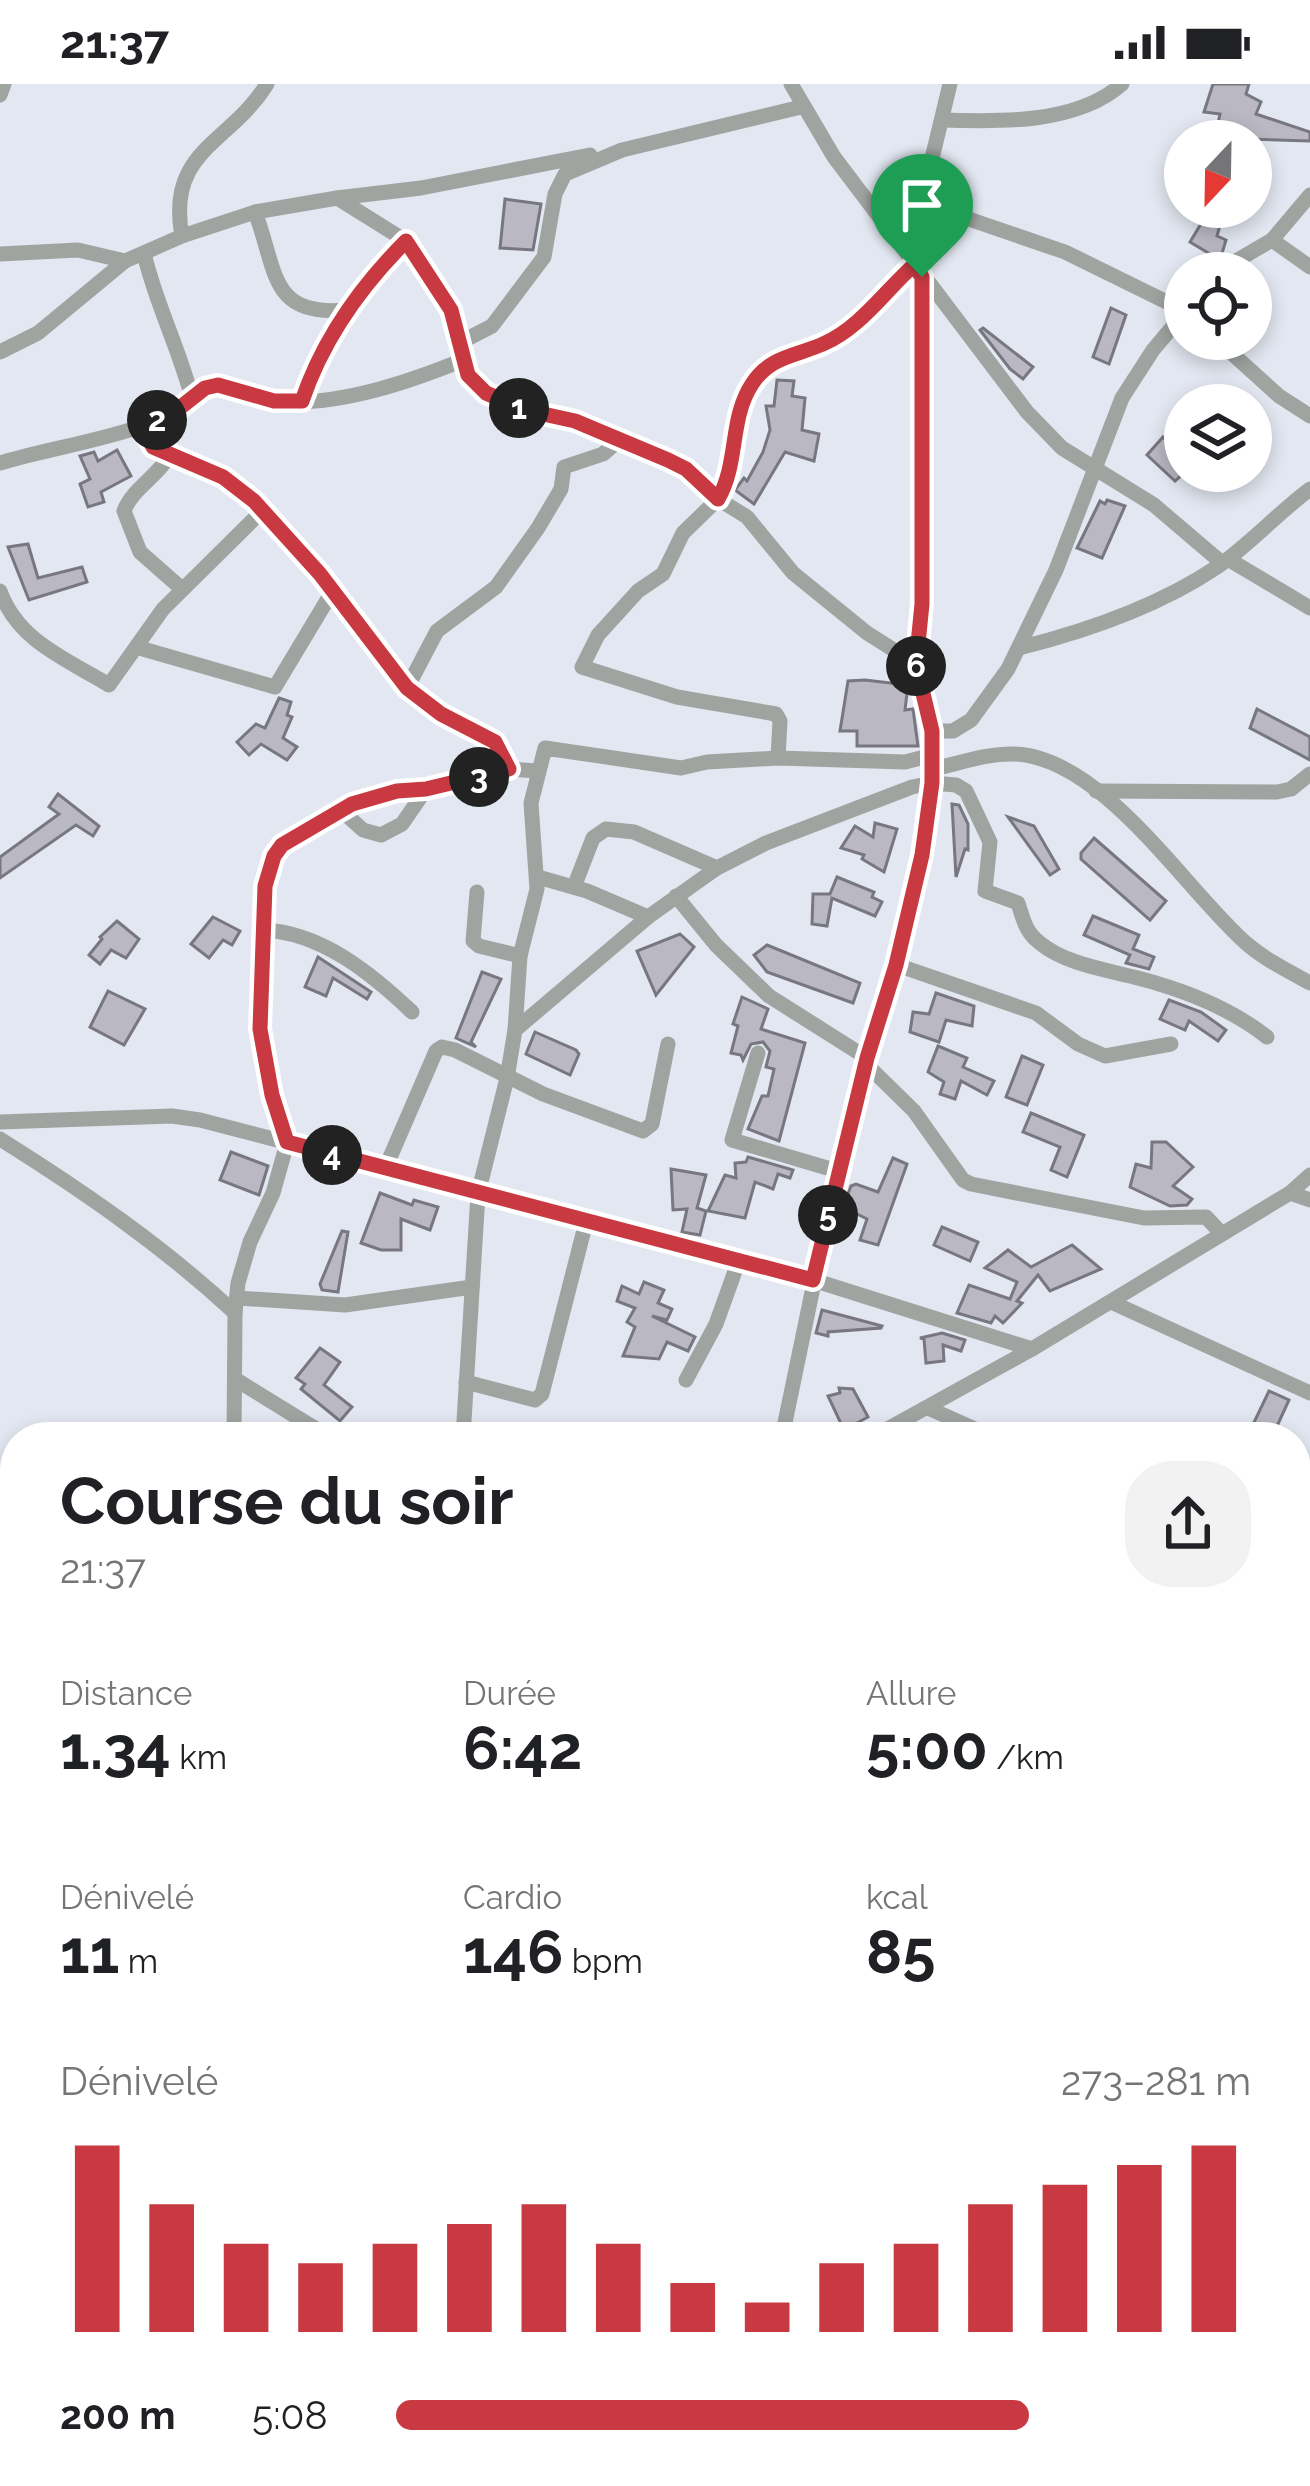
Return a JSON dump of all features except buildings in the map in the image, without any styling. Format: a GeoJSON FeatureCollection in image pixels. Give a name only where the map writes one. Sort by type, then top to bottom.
{"type":"FeatureCollection","features":[{"type":"Feature","properties":{"kind":"street"},"geometry":{"type":"LineString","coordinates":[[0,94],[4,84]]}},
{"type":"Feature","properties":{"kind":"street"},"geometry":{"type":"LineString","coordinates":[[182,236],[178,200],[186,174],[204,148],[266,84]]}},
{"type":"Feature","properties":{"kind":"street"},"geometry":{"type":"LineString","coordinates":[[791,84],[834,158],[918,271],[1027,412],[1062,448],[1154,506],[1225,561],[1310,608]]}},
{"type":"Feature","properties":{"kind":"street"},"geometry":{"type":"LineString","coordinates":[[785,1422],[813,1280],[922,855],[932,731],[916,664],[922,604],[918,271],[922,202],[950,84]]}},
{"type":"Feature","properties":{"kind":"street"},"geometry":{"type":"LineString","coordinates":[[942,121],[981,122],[1064,112],[1095,103],[1122,84]]}},
{"type":"Feature","properties":{"kind":"street"},"geometry":{"type":"LineString","coordinates":[[0,352],[38,333],[125,261],[255,212],[421,188],[622,150],[801,107]]}},
{"type":"Feature","properties":{"kind":"street"},"geometry":{"type":"LineString","coordinates":[[461,342],[492,326],[544,257],[555,194],[565,174],[622,150]]}},
{"type":"Feature","properties":{"kind":"street"},"geometry":{"type":"LineString","coordinates":[[1252,252],[1272,241],[1310,195]]}},
{"type":"Feature","properties":{"kind":"street"},"geometry":{"type":"LineString","coordinates":[[337,198],[406,241],[451,310],[463,360],[476,384],[499,400],[575,421],[678,464],[747,517],[793,573],[867,633],[916,664]]}},
{"type":"Feature","properties":{"kind":"street"},"geometry":{"type":"LineString","coordinates":[[922,202],[1065,252],[1164,301]]}},
{"type":"Feature","properties":{"kind":"street"},"geometry":{"type":"LineString","coordinates":[[255,212],[288,298],[315,313],[345,310]]}},
{"type":"Feature","properties":{"kind":"street"},"geometry":{"type":"LineString","coordinates":[[302,401],[311,372],[345,310],[406,241]]}},
{"type":"Feature","properties":{"kind":"street"},"geometry":{"type":"LineString","coordinates":[[1272,241],[1310,267]]}},
{"type":"Feature","properties":{"kind":"street"},"geometry":{"type":"LineString","coordinates":[[0,254],[78,250],[125,261]]}},
{"type":"Feature","properties":{"kind":"street"},"geometry":{"type":"LineString","coordinates":[[144,253],[151,285],[175,339],[193,398]]}},
{"type":"Feature","properties":{"kind":"street"},"geometry":{"type":"LineString","coordinates":[[778,758],[780,721],[776,714],[677,698],[582,667],[598,635],[638,591],[663,574],[683,533],[718,499],[729,475],[738,412],[760,373],[782,357],[834,338],[918,271]]}},
{"type":"Feature","properties":{"kind":"street"},"geometry":{"type":"LineString","coordinates":[[932,731],[953,730],[971,720],[1019,648],[1056,570],[1122,398],[1164,337]]}},
{"type":"Feature","properties":{"kind":"street"},"geometry":{"type":"LineString","coordinates":[[0,463],[142,426],[218,385],[274,401],[302,401],[375,389],[463,360]]}},
{"type":"Feature","properties":{"kind":"street"},"geometry":{"type":"LineString","coordinates":[[1240,360],[1310,416]]}},
{"type":"Feature","properties":{"kind":"street"},"geometry":{"type":"LineString","coordinates":[[142,426],[149,444],[233,483],[300,550],[407,688],[441,714],[495,742],[509,769]]}},
{"type":"Feature","properties":{"kind":"street"},"geometry":{"type":"LineString","coordinates":[[407,688],[437,631],[496,587],[538,528],[560,489],[564,467],[603,454],[619,440]]}},
{"type":"Feature","properties":{"kind":"street"},"geometry":{"type":"LineString","coordinates":[[169,456],[157,475],[128,500],[124,511],[140,552],[182,589]]}},
{"type":"Feature","properties":{"kind":"street"},"geometry":{"type":"LineString","coordinates":[[1019,648],[1096,626],[1178,590],[1225,561],[1310,489]]}},
{"type":"Feature","properties":{"kind":"street"},"geometry":{"type":"LineString","coordinates":[[0,591],[13,621],[28,636],[110,685],[182,589],[262,511]]}},
{"type":"Feature","properties":{"kind":"street"},"geometry":{"type":"LineString","coordinates":[[136,646],[275,687],[332,592]]}},
{"type":"Feature","properties":{"kind":"street"},"geometry":{"type":"LineString","coordinates":[[464,1422],[478,1194],[515,1030],[520,956],[535,906],[538,877],[530,817],[545,748],[681,768],[778,758],[905,762],[932,769],[966,791],[990,842],[985,891],[1018,903],[1023,924],[1039,943],[1088,964],[1209,1002],[1267,1037]]}},
{"type":"Feature","properties":{"kind":"street"},"geometry":{"type":"LineString","coordinates":[[515,1030],[649,917],[717,868],[766,843],[912,787],[932,769],[1020,754],[1059,766],[1096,791],[1154,842],[1246,944],[1310,983]]}},
{"type":"Feature","properties":{"kind":"street"},"geometry":{"type":"LineString","coordinates":[[234,1422],[236,1306],[250,1242],[273,1193],[287,1142],[272,1095],[260,1029],[265,886],[274,856],[282,845],[341,810],[397,791],[426,789],[509,769],[537,771]]}},
{"type":"Feature","properties":{"kind":"street"},"geometry":{"type":"LineString","coordinates":[[1096,791],[1277,792],[1291,789],[1310,774]]}},
{"type":"Feature","properties":{"kind":"street"},"geometry":{"type":"LineString","coordinates":[[341,810],[363,830],[381,835],[401,824],[426,789]]}},
{"type":"Feature","properties":{"kind":"street"},"geometry":{"type":"LineString","coordinates":[[574,887],[593,838],[606,829],[634,832],[717,868]]}},
{"type":"Feature","properties":{"kind":"street"},"geometry":{"type":"LineString","coordinates":[[538,877],[649,917]]}},
{"type":"Feature","properties":{"kind":"street"},"geometry":{"type":"LineString","coordinates":[[477,892],[473,940],[479,946],[520,956]]}},
{"type":"Feature","properties":{"kind":"street"},"geometry":{"type":"LineString","coordinates":[[676,896],[769,996],[867,1061],[893,1086],[963,1180],[1144,1218],[1207,1217],[1222,1234]]}},
{"type":"Feature","properties":{"kind":"street"},"geometry":{"type":"LineString","coordinates":[[263,930],[295,934],[360,968],[412,1012]]}},
{"type":"Feature","properties":{"kind":"street"},"geometry":{"type":"LineString","coordinates":[[896,965],[1036,1013],[1078,1044],[1105,1056],[1171,1044]]}},
{"type":"Feature","properties":{"kind":"street"},"geometry":{"type":"LineString","coordinates":[[385,1169],[436,1051],[442,1047],[506,1078],[643,1131],[652,1124],[668,1044]]}},
{"type":"Feature","properties":{"kind":"street"},"geometry":{"type":"LineString","coordinates":[[758,1053],[732,1140],[841,1172]]}},
{"type":"Feature","properties":{"kind":"street"},"geometry":{"type":"LineString","coordinates":[[0,1122],[172,1115],[740,1260],[1031,1349]]}},
{"type":"Feature","properties":{"kind":"street"},"geometry":{"type":"LineString","coordinates":[[0,1138],[122,1219],[236,1306],[345,1305],[472,1286]]}},
{"type":"Feature","properties":{"kind":"street"},"geometry":{"type":"LineString","coordinates":[[901,1422],[1111,1302],[1290,1193],[1310,1175]]}},
{"type":"Feature","properties":{"kind":"street"},"geometry":{"type":"LineString","coordinates":[[1290,1193],[1310,1201]]}},
{"type":"Feature","properties":{"kind":"street"},"geometry":{"type":"LineString","coordinates":[[466,1382],[535,1400],[542,1394],[586,1222]]}},
{"type":"Feature","properties":{"kind":"street"},"geometry":{"type":"LineString","coordinates":[[686,1380],[716,1324],[740,1260]]}},
{"type":"Feature","properties":{"kind":"street"},"geometry":{"type":"LineString","coordinates":[[1111,1302],[1310,1393]]}},
{"type":"Feature","properties":{"kind":"street"},"geometry":{"type":"LineString","coordinates":[[235,1379],[305,1422]]}},
{"type":"Feature","properties":{"kind":"street"},"geometry":{"type":"LineString","coordinates":[[928,1408],[959,1422]]}},
{"type":"Feature","properties":{"kind":"route"},"geometry":{"type":"LineString","coordinates":[[406,241],[451,310],[468,375],[486,393],[525,410],[575,421],[668,460],[686,469],[718,499],[729,475],[738,412],[760,373],[782,357],[834,338],[914,265],[922,277],[922,626],[916,664],[932,731],[932,783],[922,855],[896,965],[867,1058],[813,1280],[287,1142],[272,1095],[260,1029],[265,886],[274,856],[282,845],[352,804],[509,769],[495,742],[441,714],[407,688],[320,574],[254,501],[223,477],[153,447],[142,426],[218,385],[274,401],[302,401],[311,372],[345,310],[406,241]]}}]}
